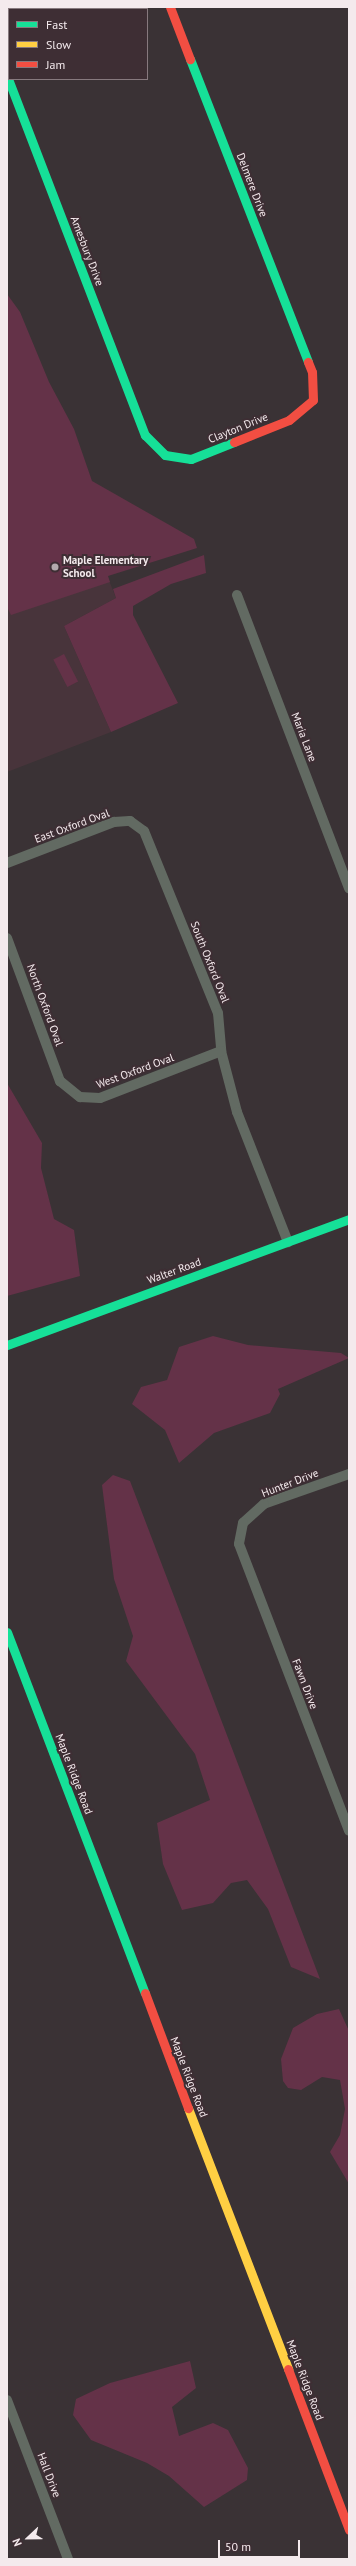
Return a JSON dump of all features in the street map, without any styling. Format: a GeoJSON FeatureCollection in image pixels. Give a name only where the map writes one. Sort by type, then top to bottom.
{"type":"FeatureCollection","features":[{"type":"Feature","properties":{"kind":"street","name":"Delmere Drive"},"geometry":{"type":"LineString","coordinates":[[170,7],[312,372]]}},
{"type":"Feature","properties":{"kind":"street","name":"Amesbury Drive"},"geometry":{"type":"LineString","coordinates":[[9,80],[145,435]]}},
{"type":"Feature","properties":{"kind":"street","name":"Clayton Drive"},"geometry":{"type":"LineString","coordinates":[[145,435],[165,455],[191,459],[289,420],[313,400],[312,372]]}},
{"type":"Feature","properties":{"kind":"street","name":"Maria Lane"},"geometry":{"type":"LineString","coordinates":[[237,595],[349,888]]}},
{"type":"Feature","properties":{"kind":"street","name":"East Oxford Oval"},"geometry":{"type":"LineString","coordinates":[[7,863],[114,822],[130,821],[144,831]]}},
{"type":"Feature","properties":{"kind":"street","name":"South Oxford Oval"},"geometry":{"type":"LineString","coordinates":[[144,831],[218,1013],[221,1051],[237,1112],[288,1242]]}},
{"type":"Feature","properties":{"kind":"street","name":"North Oxford Oval"},"geometry":{"type":"LineString","coordinates":[[7,938],[60,1081]]}},
{"type":"Feature","properties":{"kind":"street","name":"West Oxford Oval"},"geometry":{"type":"LineString","coordinates":[[60,1081],[80,1097],[100,1098],[221,1051]]}},
{"type":"Feature","properties":{"kind":"street","name":"Walter Road"},"geometry":{"type":"LineString","coordinates":[[7,1345],[349,1219]]}},
{"type":"Feature","properties":{"kind":"street","name":"Hunter Drive"},"geometry":{"type":"LineString","coordinates":[[239,1544],[243,1523],[264,1504],[349,1474]]}},
{"type":"Feature","properties":{"kind":"street","name":"Fawn Drive"},"geometry":{"type":"LineString","coordinates":[[239,1544],[349,1831]]}},
{"type":"Feature","properties":{"kind":"street","name":"Maple Ridge Road"},"geometry":{"type":"LineString","coordinates":[[7,1632],[349,2530]]}},
{"type":"Feature","properties":{"kind":"street","name":"Hall Drive"},"geometry":{"type":"LineString","coordinates":[[7,2400],[68,2559]]}},
{"type":"Feature","properties":{"kind":"shaded area"},"geometry":{"type":"Polygon","coordinates":[[[7,294],[20,312],[49,382],[74,429],[92,481],[194,539],[197,548],[108,576],[110,582],[11,615],[7,607],[7,294]]]}},
{"type":"Feature","properties":{"kind":"shaded area","name":"Maple Elementary School"},"geometry":{"type":"Polygon","coordinates":[[[18,350],[116,598],[64,626],[111,732],[7,772],[7,354],[18,350]]]}},
{"type":"Feature","properties":{"kind":"shaded area"},"geometry":{"type":"Polygon","coordinates":[[[204,555],[206,573],[171,584],[133,606],[133,615],[178,703],[111,732],[64,626],[116,598],[113,589],[204,555]]]}},
{"type":"Feature","properties":{"kind":"shaded area"},"geometry":{"type":"Polygon","coordinates":[[[64,654],[78,682],[67,687],[53,659],[64,654]]]}},
{"type":"Feature","properties":{"kind":"shaded area"},"geometry":{"type":"Polygon","coordinates":[[[7,1083],[42,1143],[41,1168],[54,1219],[74,1230],[80,1276],[7,1296],[7,1083]]]}},
{"type":"Feature","properties":{"kind":"shaded area"},"geometry":{"type":"Polygon","coordinates":[[[213,1336],[248,1345],[341,1353],[349,1358],[278,1389],[280,1394],[270,1413],[214,1433],[179,1463],[165,1430],[132,1404],[141,1387],[167,1380],[179,1347],[213,1336]]]}},
{"type":"Feature","properties":{"kind":"shaded area"},"geometry":{"type":"Polygon","coordinates":[[[113,1475],[130,1481],[320,1979],[291,1967],[268,1909],[247,1880],[231,1883],[213,1903],[182,1910],[163,1864],[157,1823],[210,1800],[195,1754],[126,1661],[133,1636],[114,1579],[102,1485],[113,1475]]]}},
{"type":"Feature","properties":{"kind":"shaded area"},"geometry":{"type":"Polygon","coordinates":[[[339,2009],[349,2031],[349,2184],[330,2152],[340,2135],[345,2109],[340,2080],[322,2077],[301,2090],[288,2088],[283,2081],[281,2059],[293,2028],[317,2014],[339,2009]]]}},
{"type":"Feature","properties":{"kind":"shaded area"},"geometry":{"type":"Polygon","coordinates":[[[190,2361],[196,2388],[172,2407],[179,2436],[213,2423],[228,2430],[248,2468],[247,2480],[204,2507],[169,2476],[147,2463],[91,2440],[73,2415],[76,2399],[110,2383],[190,2361]]]}},
{"type":"Feature","properties":{"kind":"traffic: fast"},"geometry":{"type":"LineString","coordinates":[[190,59],[308,362]]}},
{"type":"Feature","properties":{"kind":"traffic: fast"},"geometry":{"type":"LineString","coordinates":[[9,80],[145,435],[165,455],[191,459],[234,442]]}},
{"type":"Feature","properties":{"kind":"traffic: fast"},"geometry":{"type":"LineString","coordinates":[[7,1345],[349,1219]]}},
{"type":"Feature","properties":{"kind":"traffic: fast"},"geometry":{"type":"LineString","coordinates":[[7,1632],[145,1993]]}},
{"type":"Feature","properties":{"kind":"traffic: slow"},"geometry":{"type":"LineString","coordinates":[[188,2108],[288,2369]]}},
{"type":"Feature","properties":{"kind":"traffic: jam"},"geometry":{"type":"LineString","coordinates":[[170,7],[190,59]]}},
{"type":"Feature","properties":{"kind":"traffic: jam"},"geometry":{"type":"LineString","coordinates":[[234,442],[289,420],[313,400],[312,372],[308,362]]}},
{"type":"Feature","properties":{"kind":"traffic: jam"},"geometry":{"type":"LineString","coordinates":[[145,1993],[188,2108]]}},
{"type":"Feature","properties":{"kind":"traffic: jam"},"geometry":{"type":"LineString","coordinates":[[288,2369],[349,2530]]}},
{"type":"Feature","properties":{"kind":"place","name":"Maple Elementary School"},"geometry":{"type":"Point","coordinates":[55,567]}}]}
